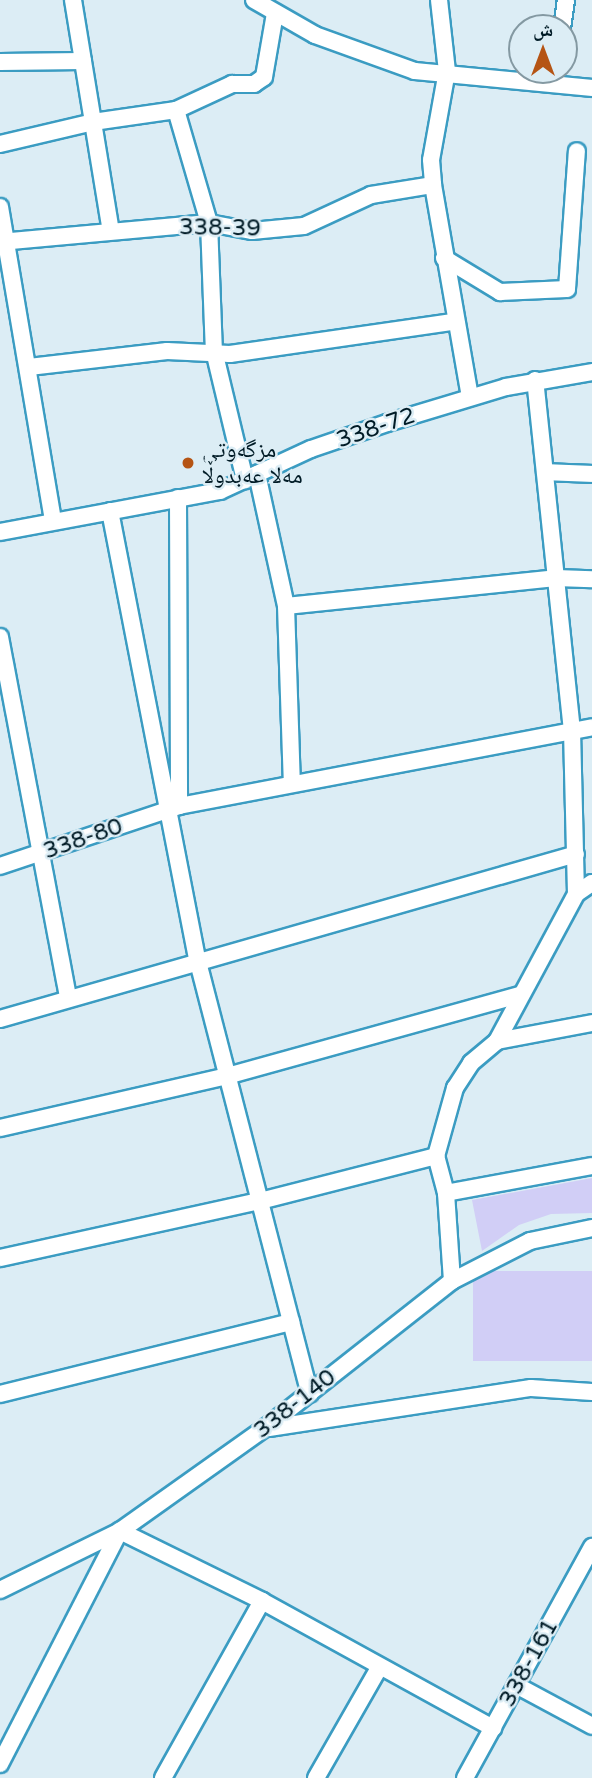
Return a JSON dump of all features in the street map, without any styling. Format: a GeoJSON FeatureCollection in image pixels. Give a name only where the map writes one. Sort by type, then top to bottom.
{"type":"FeatureCollection","features":[{"type":"Feature","properties":{"kind":"street"},"geometry":{"type":"LineString","coordinates":[[73,0],[111,231]]}},
{"type":"Feature","properties":{"kind":"street"},"geometry":{"type":"LineString","coordinates":[[254,0],[315,35],[386,63],[415,71],[508,74]]}},
{"type":"Feature","properties":{"kind":"street"},"geometry":{"type":"LineString","coordinates":[[439,0],[447,71],[431,160],[433,184],[443,227],[444,258],[453,322],[470,397]]}},
{"type":"Feature","properties":{"kind":"street"},"geometry":{"type":"LineString","coordinates":[[0,144],[93,122],[176,110],[232,84],[254,84],[264,77],[275,13]]}},
{"type":"Feature","properties":{"kind":"street"},"geometry":{"type":"LineString","coordinates":[[0,62],[83,61]]}},
{"type":"Feature","properties":{"kind":"street"},"geometry":{"type":"LineString","coordinates":[[176,110],[209,223],[214,351],[286,606],[292,784]]}},
{"type":"Feature","properties":{"kind":"street"},"geometry":{"type":"LineString","coordinates":[[444,258],[500,292],[568,289],[577,151]]}},
{"type":"Feature","properties":{"kind":"street","name":"338-39"},"geometry":{"type":"LineString","coordinates":[[4,242],[209,223],[252,231],[304,226],[372,195],[433,184]]}},
{"type":"Feature","properties":{"kind":"street"},"geometry":{"type":"LineString","coordinates":[[0,207],[53,521]]}},
{"type":"Feature","properties":{"kind":"street"},"geometry":{"type":"LineString","coordinates":[[29,367],[167,351],[214,351],[230,354],[453,322]]}},
{"type":"Feature","properties":{"kind":"street","name":"338-72"},"geometry":{"type":"LineString","coordinates":[[0,532],[220,491],[311,449],[470,397],[536,380],[592,372]]}},
{"type":"Feature","properties":{"kind":"street"},"geometry":{"type":"LineString","coordinates":[[536,380],[572,732],[576,854],[584,893]]}},
{"type":"Feature","properties":{"kind":"street"},"geometry":{"type":"LineString","coordinates":[[545,472],[592,474]]}},
{"type":"Feature","properties":{"kind":"street"},"geometry":{"type":"LineString","coordinates":[[172,808],[178,498]]}},
{"type":"Feature","properties":{"kind":"street"},"geometry":{"type":"LineString","coordinates":[[110,511],[172,808],[198,962],[310,1394]]}},
{"type":"Feature","properties":{"kind":"street"},"geometry":{"type":"LineString","coordinates":[[286,606],[556,578],[592,579]]}},
{"type":"Feature","properties":{"kind":"street"},"geometry":{"type":"LineString","coordinates":[[0,637],[68,998]]}},
{"type":"Feature","properties":{"kind":"street","name":"338-80"},"geometry":{"type":"LineString","coordinates":[[0,866],[172,808],[592,727]]}},
{"type":"Feature","properties":{"kind":"street"},"geometry":{"type":"LineString","coordinates":[[0,1018],[576,854]]}},
{"type":"Feature","properties":{"kind":"street"},"geometry":{"type":"LineString","coordinates":[[452,1281],[446,1193],[436,1156],[455,1088],[471,1063],[497,1041],[520,995],[592,883]]}},
{"type":"Feature","properties":{"kind":"street"},"geometry":{"type":"LineString","coordinates":[[0,1128],[227,1076],[520,995]]}},
{"type":"Feature","properties":{"kind":"street"},"geometry":{"type":"LineString","coordinates":[[497,1041],[592,1023]]}},
{"type":"Feature","properties":{"kind":"street"},"geometry":{"type":"LineString","coordinates":[[0,1258],[260,1201],[436,1156]]}},
{"type":"Feature","properties":{"kind":"street"},"geometry":{"type":"LineString","coordinates":[[446,1193],[592,1166]]}},
{"type":"Feature","properties":{"kind":"street","name":"338-140"},"geometry":{"type":"LineString","coordinates":[[0,1590],[120,1531],[265,1428],[452,1281],[530,1241],[592,1228]]}},
{"type":"Feature","properties":{"kind":"street"},"geometry":{"type":"LineString","coordinates":[[0,1394],[291,1322]]}},
{"type":"Feature","properties":{"kind":"street"},"geometry":{"type":"LineString","coordinates":[[265,1428],[531,1388],[592,1392]]}},
{"type":"Feature","properties":{"kind":"street"},"geometry":{"type":"LineString","coordinates":[[0,1764],[120,1531],[262,1601],[379,1668],[493,1728]]}},
{"type":"Feature","properties":{"kind":"street","name":"338-161"},"geometry":{"type":"LineString","coordinates":[[465,1778],[516,1685],[587,1568],[592,1548]]}},
{"type":"Feature","properties":{"kind":"street"},"geometry":{"type":"LineString","coordinates":[[163,1778],[262,1601]]}},
{"type":"Feature","properties":{"kind":"street"},"geometry":{"type":"LineString","coordinates":[[316,1778],[379,1668]]}},
{"type":"Feature","properties":{"kind":"street"},"geometry":{"type":"LineString","coordinates":[[516,1685],[592,1726]]}},
{"type":"Feature","properties":{"kind":"shaded area"},"geometry":{"type":"Polygon","coordinates":[[[592,1178],[592,1213],[551,1214],[519,1225],[482,1251],[472,1200],[592,1178]]]}},
{"type":"Feature","properties":{"kind":"shaded area"},"geometry":{"type":"Polygon","coordinates":[[[473,1271],[592,1271],[592,1361],[473,1361],[473,1271]]]}},
{"type":"Feature","properties":{"kind":"place","name":"مزگەوتی مەلا عەبدوڵا"},"geometry":{"type":"Point","coordinates":[188,463]}}]}
